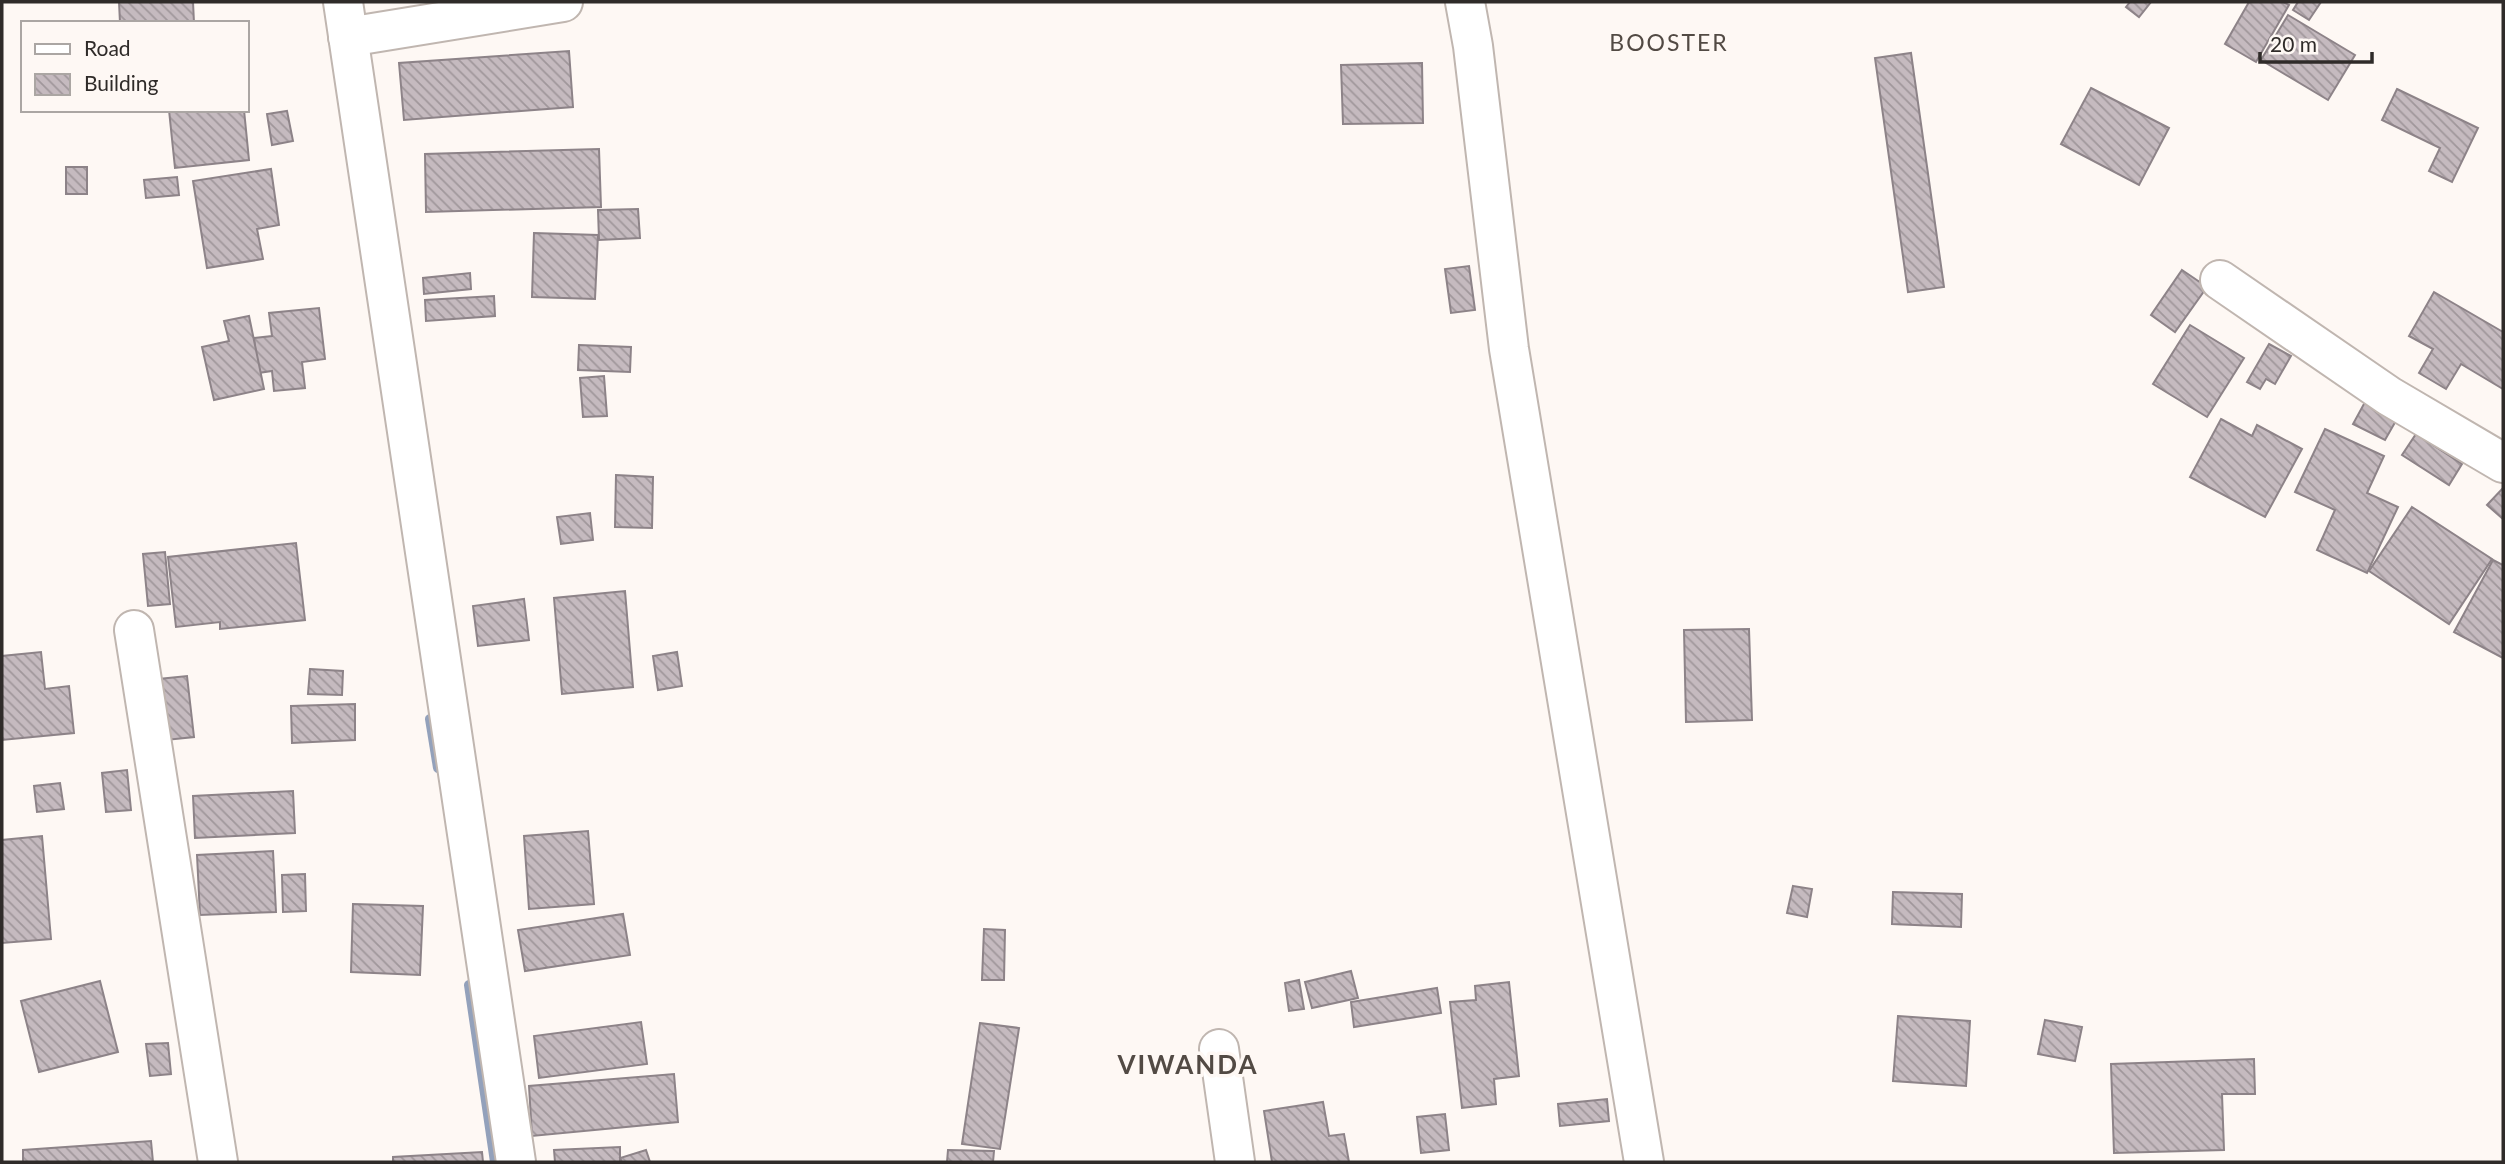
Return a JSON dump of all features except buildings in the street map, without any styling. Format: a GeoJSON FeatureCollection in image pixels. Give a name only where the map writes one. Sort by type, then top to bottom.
{"type":"FeatureCollection","features":[{"type":"Feature","properties":{"kind":"street"},"geometry":{"type":"LineString","coordinates":[[516,1162],[346,19],[564,2]]}},
{"type":"Feature","properties":{"kind":"street"},"geometry":{"type":"LineString","coordinates":[[1465,2],[1509,349],[1644,1162]]}},
{"type":"Feature","properties":{"kind":"street"},"geometry":{"type":"LineString","coordinates":[[2220,280],[2389,396],[2503,463]]}},
{"type":"Feature","properties":{"kind":"street"},"geometry":{"type":"LineString","coordinates":[[134,630],[218,1162]]}},
{"type":"Feature","properties":{"kind":"street"},"geometry":{"type":"LineString","coordinates":[[1219,1049],[1235,1162]]}},
{"type":"Feature","properties":{"kind":"waterway"},"geometry":{"type":"LineString","coordinates":[[430,719],[438,768]]}},
{"type":"Feature","properties":{"kind":"waterway"},"geometry":{"type":"LineString","coordinates":[[469,985],[495,1162]]}},
{"type":"Feature","properties":{"kind":"district","name":"BOOSTER"},"geometry":{"type":"Point","coordinates":[1669,42]}},
{"type":"Feature","properties":{"kind":"district","name":"VIWANDA"},"geometry":{"type":"Point","coordinates":[1188,1064]}}]}
